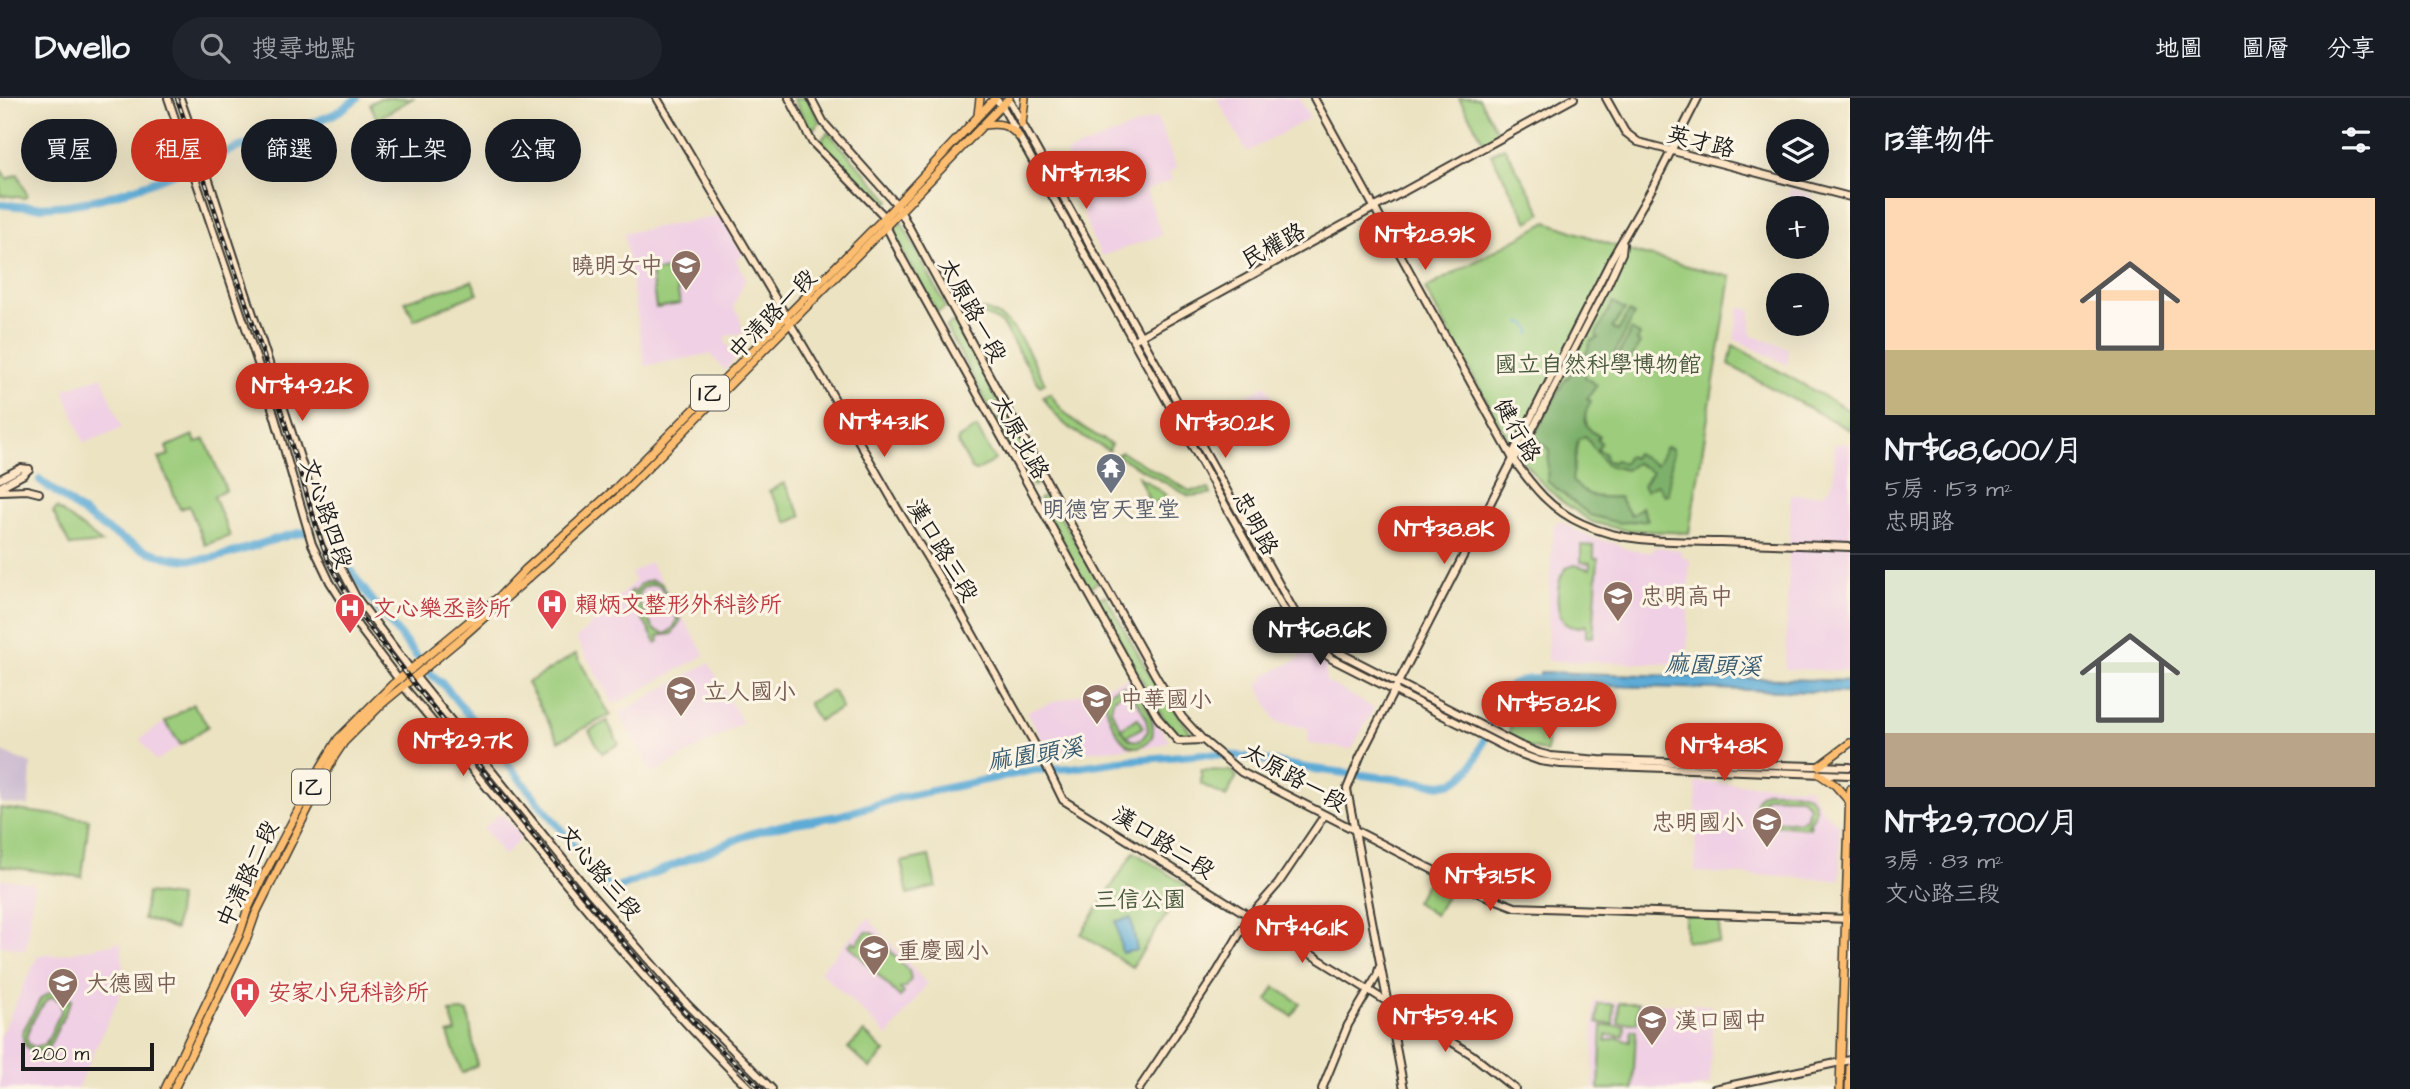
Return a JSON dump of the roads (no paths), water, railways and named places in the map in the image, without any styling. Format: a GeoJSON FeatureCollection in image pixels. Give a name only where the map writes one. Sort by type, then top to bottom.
{"type":"FeatureCollection","features":[{"type":"Feature","properties":{"kind":"main road"},"geometry":{"type":"LineString","coordinates":[[977,116],[980,98]]}},
{"type":"Feature","properties":{"kind":"main road","name":"中清路一段"},"geometry":{"type":"LineString","coordinates":[[788,319],[886,226],[898,208],[995,98]]}},
{"type":"Feature","properties":{"kind":"main road","name":"中清路一段"},"geometry":{"type":"LineString","coordinates":[[420,667],[619,496],[885,217],[898,208],[984,125],[1008,98]]}},
{"type":"Feature","properties":{"kind":"main road"},"geometry":{"type":"LineString","coordinates":[[1022,124],[1025,98]]}},
{"type":"Feature","properties":{"kind":"main road"},"geometry":{"type":"LineString","coordinates":[[984,125],[999,123],[1011,127],[1018,136]]}},
{"type":"Feature","properties":{"kind":"main road","name":"中清路二段"},"geometry":{"type":"LineString","coordinates":[[164,1089],[236,941],[262,879],[321,766],[338,739],[420,667]]}},
{"type":"Feature","properties":{"kind":"main road","name":"中清路二段"},"geometry":{"type":"LineString","coordinates":[[174,1089],[247,938],[255,915],[334,757],[355,730],[401,682]]}},
{"type":"Feature","properties":{"kind":"main road"},"geometry":{"type":"LineString","coordinates":[[1849,802],[1819,770],[1850,743]]}},
{"type":"Feature","properties":{"kind":"main road"},"geometry":{"type":"LineString","coordinates":[[1840,1089],[1850,789]]}},
{"type":"Feature","properties":{"kind":"main road"},"geometry":{"type":"LineString","coordinates":[[1849,1089],[1850,1067]]}},
{"type":"Feature","properties":{"kind":"street","name":"文心路四段"},"geometry":{"type":"LineString","coordinates":[[168,98],[267,387],[312,544],[330,582],[358,626],[401,682]]}},
{"type":"Feature","properties":{"kind":"street","name":"文心路四段"},"geometry":{"type":"LineString","coordinates":[[180,98],[201,154],[333,555],[362,605],[413,673]]}},
{"type":"Feature","properties":{"kind":"street","name":"漢口路三段"},"geometry":{"type":"LineString","coordinates":[[657,98],[958,608],[1051,776]]}},
{"type":"Feature","properties":{"kind":"street"},"geometry":{"type":"LineString","coordinates":[[789,98],[812,142],[885,217]]}},
{"type":"Feature","properties":{"kind":"street","name":"太原路一段"},"geometry":{"type":"LineString","coordinates":[[811,98],[824,123],[898,208],[1158,680],[1182,717],[1229,763],[1324,816],[1476,892],[1515,907],[1847,918]]}},
{"type":"Feature","properties":{"kind":"street","name":"忠明路"},"geometry":{"type":"LineString","coordinates":[[995,98],[1138,338],[1294,611],[1317,639],[1476,733],[1540,761],[1561,764],[1819,770]]}},
{"type":"Feature","properties":{"kind":"street","name":"忠明路"},"geometry":{"type":"LineString","coordinates":[[1008,98],[1138,338]]}},
{"type":"Feature","properties":{"kind":"street","name":"健行路"},"geometry":{"type":"LineString","coordinates":[[1314,98],[1513,459],[1533,488],[1552,506],[1584,525],[1606,533],[1667,541],[1850,547]]}},
{"type":"Feature","properties":{"kind":"street","name":"民權路"},"geometry":{"type":"LineString","coordinates":[[1138,338],[1574,98]]}},
{"type":"Feature","properties":{"kind":"street","name":"英才路"},"geometry":{"type":"LineString","coordinates":[[1606,98],[1625,132],[1632,139],[1850,197]]}},
{"type":"Feature","properties":{"kind":"street"},"geometry":{"type":"LineString","coordinates":[[1404,1089],[1353,829],[1347,792],[1350,780],[1513,459],[1522,449],[1608,284],[1622,253],[1623,242],[1698,98]]}},
{"type":"Feature","properties":{"kind":"street","name":"太原北路"},"geometry":{"type":"LineString","coordinates":[[885,217],[886,226],[1158,718],[1178,741],[1203,740]]}},
{"type":"Feature","properties":{"kind":"street"},"geometry":{"type":"LineString","coordinates":[[0,479],[21,468],[29,469],[0,489]]}},
{"type":"Feature","properties":{"kind":"street"},"geometry":{"type":"LineString","coordinates":[[0,489],[38,493]]}},
{"type":"Feature","properties":{"kind":"street","name":"文心路三段"},"geometry":{"type":"LineString","coordinates":[[413,673],[592,894],[687,1004],[772,1089]]}},
{"type":"Feature","properties":{"kind":"street","name":"文心路三段"},"geometry":{"type":"LineString","coordinates":[[401,682],[555,873],[681,1018],[750,1089]]}},
{"type":"Feature","properties":{"kind":"street","name":"忠明路"},"geometry":{"type":"LineString","coordinates":[[1397,688],[1480,724],[1519,745],[1550,756],[1819,770]]}},
{"type":"Feature","properties":{"kind":"street"},"geometry":{"type":"LineString","coordinates":[[1819,770],[1850,767]]}},
{"type":"Feature","properties":{"kind":"street"},"geometry":{"type":"LineString","coordinates":[[1819,770],[1850,775]]}},
{"type":"Feature","properties":{"kind":"street","name":"漢口路二段"},"geometry":{"type":"LineString","coordinates":[[1051,776],[1063,800],[1471,1054],[1515,1089]]}},
{"type":"Feature","properties":{"kind":"street"},"geometry":{"type":"LineString","coordinates":[[1139,1089],[1217,972],[1250,916],[1278,884],[1324,816]]}},
{"type":"Feature","properties":{"kind":"street"},"geometry":{"type":"LineString","coordinates":[[1322,1089],[1348,1026],[1377,976],[1380,965]]}},
{"type":"Feature","properties":{"kind":"street"},"geometry":{"type":"LineString","coordinates":[[1714,1089],[1850,1060]]}},
{"type":"Feature","properties":{"kind":"water"},"geometry":{"type":"Polygon","coordinates":[[[1540,672],[1850,681],[1850,693],[1540,684],[1540,672]]]}},
{"type":"Feature","properties":{"kind":"water"},"geometry":{"type":"Polygon","coordinates":[[[1131,918],[1137,950],[1122,953],[1116,921],[1131,918]]]}},
{"type":"Feature","properties":{"kind":"waterway"},"geometry":{"type":"LineString","coordinates":[[0,204],[33,207],[65,205],[126,191],[330,116],[357,98]]}},
{"type":"Feature","properties":{"kind":"waterway"},"geometry":{"type":"LineString","coordinates":[[1520,322],[1527,324],[1531,331],[1529,335]]}},
{"type":"Feature","properties":{"kind":"waterway","name":"麻園頭溪"},"geometry":{"type":"LineString","coordinates":[[40,480],[119,537],[164,556],[187,560],[212,558],[305,532]]}},
{"type":"Feature","properties":{"kind":"waterway","name":"麻園頭溪"},"geometry":{"type":"LineString","coordinates":[[342,555],[380,611],[431,674],[444,685],[604,883],[611,888],[623,886],[752,833],[838,816],[898,798],[1034,770],[1205,754],[1240,756],[1306,768],[1442,785],[1457,780],[1468,771],[1477,757],[1502,696],[1511,686],[1524,680],[1548,679]]}},
{"type":"Feature","properties":{"kind":"railway"},"geometry":{"type":"LineString","coordinates":[[177,98],[272,380],[317,529],[328,560],[355,609],[559,867],[653,977],[708,1037],[762,1089]]}},
{"type":"Feature","properties":{"kind":"place","name":"曉明女中"},"geometry":{"type":"Point","coordinates":[686,292]}},
{"type":"Feature","properties":{"kind":"place","name":"明德宮天聖堂"},"geometry":{"type":"Point","coordinates":[1111,495]}},
{"type":"Feature","properties":{"kind":"place","name":"忠明高中"},"geometry":{"type":"Point","coordinates":[1618,623]}},
{"type":"Feature","properties":{"kind":"place","name":"賴炳文整形外科診所"},"geometry":{"type":"Point","coordinates":[552,631]}},
{"type":"Feature","properties":{"kind":"place","name":"文心樂丞診所"},"geometry":{"type":"Point","coordinates":[350,635]}},
{"type":"Feature","properties":{"kind":"place","name":"立人國小"},"geometry":{"type":"Point","coordinates":[681,718]}},
{"type":"Feature","properties":{"kind":"place","name":"中華國小"},"geometry":{"type":"Point","coordinates":[1097,726]}},
{"type":"Feature","properties":{"kind":"place","name":"忠明國小"},"geometry":{"type":"Point","coordinates":[1767,849]}},
{"type":"Feature","properties":{"kind":"place","name":"重慶國小"},"geometry":{"type":"Point","coordinates":[874,977]}},
{"type":"Feature","properties":{"kind":"place","name":"大德國中"},"geometry":{"type":"Point","coordinates":[63,1010]}},
{"type":"Feature","properties":{"kind":"place","name":"安家小兒科診所"},"geometry":{"type":"Point","coordinates":[245,1019]}},
{"type":"Feature","properties":{"kind":"place","name":"漢口國中"},"geometry":{"type":"Point","coordinates":[1652,1047]}},
{"type":"Feature","properties":{"kind":"park label","name":"國立自然科學博物館"},"geometry":{"type":"Point","coordinates":[1598,364]}},
{"type":"Feature","properties":{"kind":"park label","name":"三信公園"},"geometry":{"type":"Point","coordinates":[1140,899]}}]}
